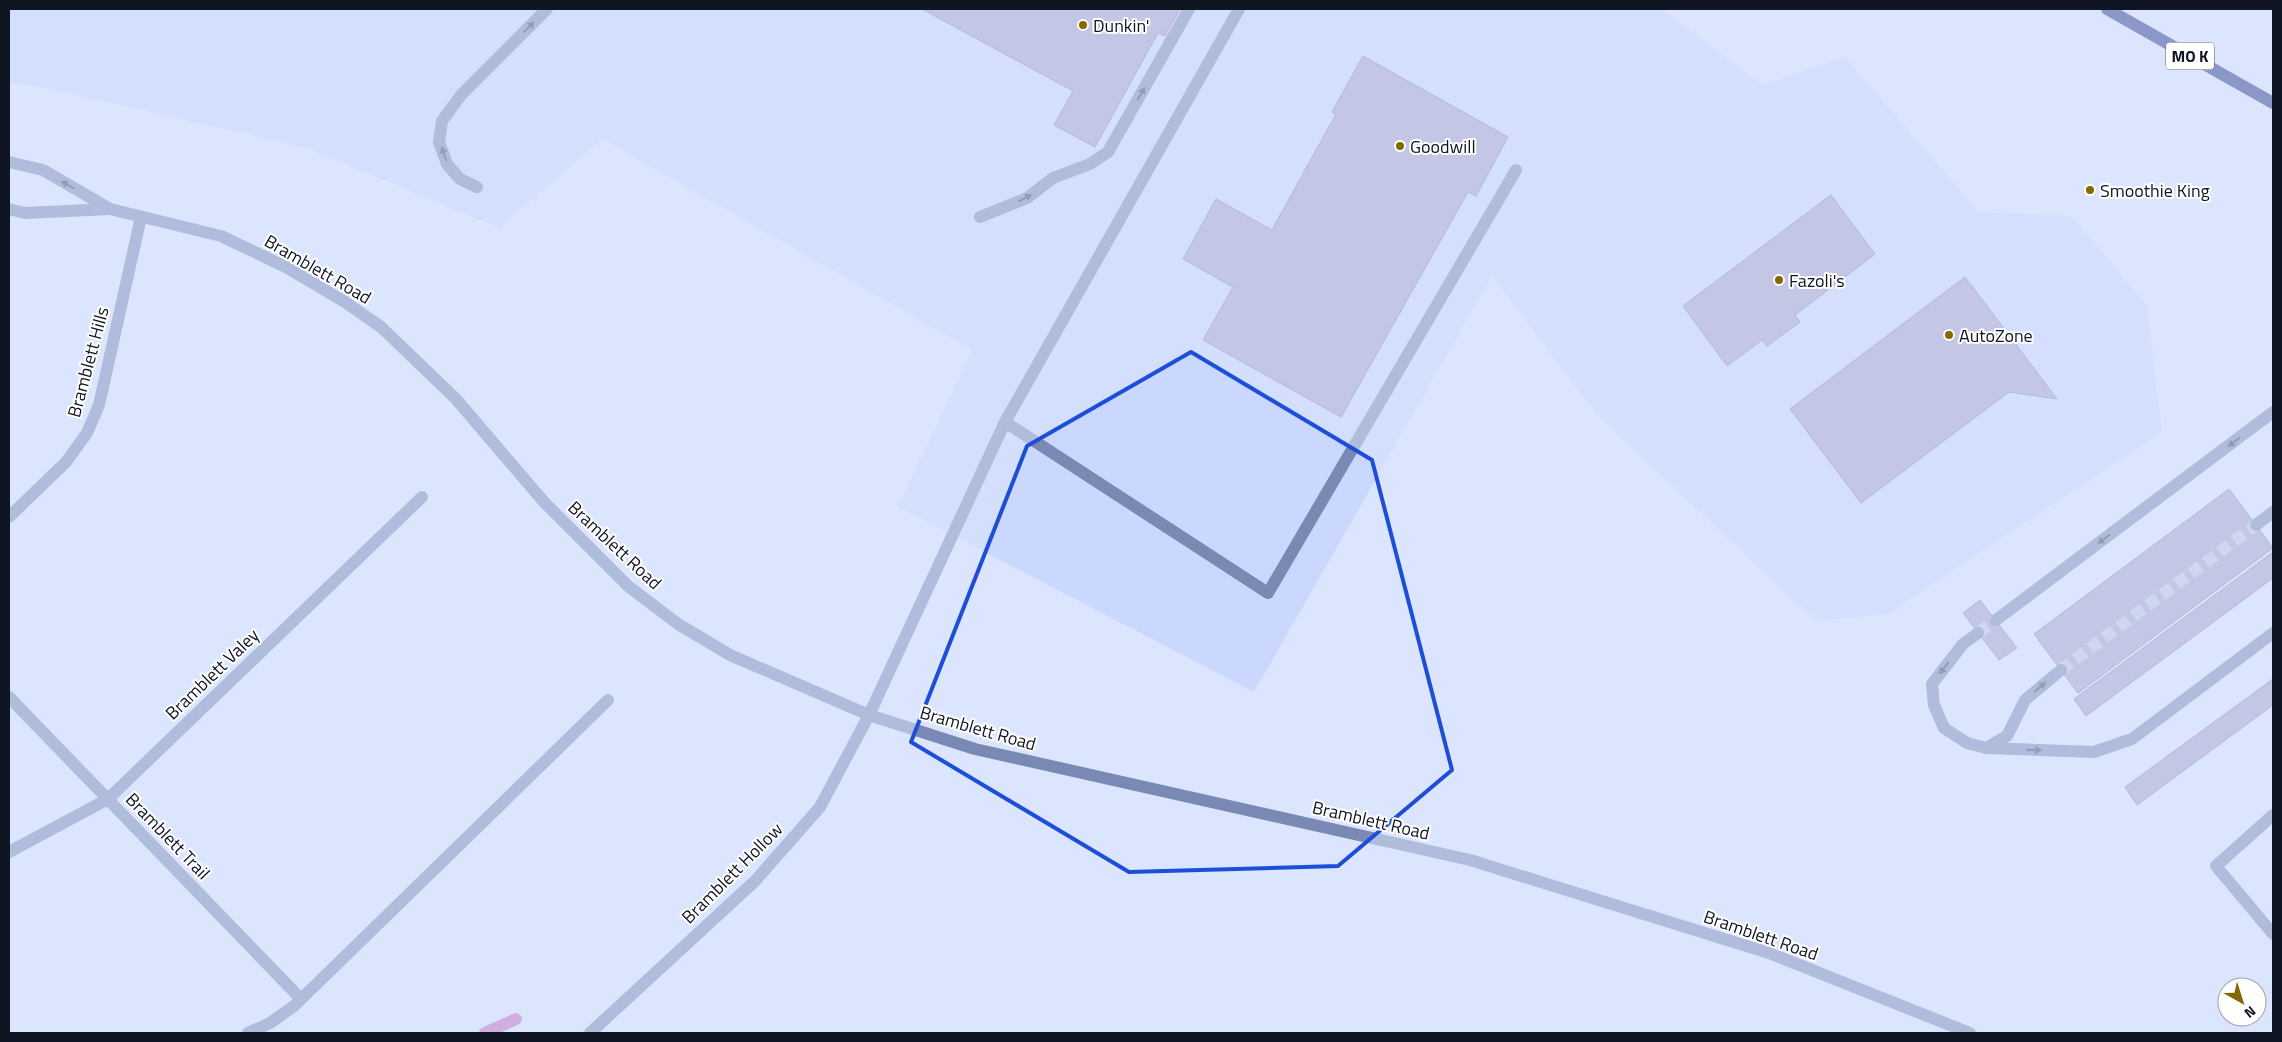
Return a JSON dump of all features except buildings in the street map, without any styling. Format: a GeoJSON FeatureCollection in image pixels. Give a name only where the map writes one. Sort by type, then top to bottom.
{"type":"FeatureCollection","features":[{"type":"Feature","properties":{"kind":"main road","name":"MO K"},"geometry":{"type":"LineString","coordinates":[[2107,9],[2273,103]]}},
{"type":"Feature","properties":{"kind":"street"},"geometry":{"type":"LineString","coordinates":[[477,187],[460,179],[447,164],[439,142],[442,121],[461,95],[547,9]]}},
{"type":"Feature","properties":{"kind":"street"},"geometry":{"type":"LineString","coordinates":[[980,217],[1027,198],[1053,178],[1090,164],[1108,152],[1189,9]]}},
{"type":"Feature","properties":{"kind":"street","name":"Bramblett Hollow"},"geometry":{"type":"LineString","coordinates":[[590,1033],[755,881],[820,807],[869,714],[1005,422],[1239,9]]}},
{"type":"Feature","properties":{"kind":"street","name":"Bramblett Road"},"geometry":{"type":"LineString","coordinates":[[9,162],[43,170],[110,209],[221,236],[286,267],[382,327],[456,399],[544,502],[628,586],[678,624],[730,655],[869,714],[984,751],[1470,860],[1769,953],[1970,1033]]}},
{"type":"Feature","properties":{"kind":"street"},"geometry":{"type":"LineString","coordinates":[[1005,422],[1268,593],[1516,170]]}},
{"type":"Feature","properties":{"kind":"street","name":"Bramblett Road"},"geometry":{"type":"LineString","coordinates":[[9,210],[25,213],[110,209]]}},
{"type":"Feature","properties":{"kind":"street","name":"Bramblett Hills"},"geometry":{"type":"LineString","coordinates":[[9,517],[66,462],[87,433],[99,405],[142,217]]}},
{"type":"Feature","properties":{"kind":"street"},"geometry":{"type":"LineString","coordinates":[[1996,620],[2273,412]]}},
{"type":"Feature","properties":{"kind":"street","name":"Bramblett Valey"},"geometry":{"type":"LineString","coordinates":[[9,852],[108,799],[422,497]]}},
{"type":"Feature","properties":{"kind":"street"},"geometry":{"type":"LineString","coordinates":[[2256,525],[2273,512]]}},
{"type":"Feature","properties":{"kind":"street"},"geometry":{"type":"LineString","coordinates":[[1978,633],[1963,644],[1932,684],[1934,705],[1944,728],[1967,743],[1986,748],[2094,752],[2132,739],[2273,632]]}},
{"type":"Feature","properties":{"kind":"street"},"geometry":{"type":"LineString","coordinates":[[1986,748],[2007,736],[2025,700],[2061,670]]}},
{"type":"Feature","properties":{"kind":"street","name":"Bramblett Trail"},"geometry":{"type":"LineString","coordinates":[[9,697],[301,999]]}},
{"type":"Feature","properties":{"kind":"street"},"geometry":{"type":"LineString","coordinates":[[248,1033],[270,1023],[301,999],[608,700]]}},
{"type":"Feature","properties":{"kind":"street"},"geometry":{"type":"LineString","coordinates":[[2273,815],[2216,866],[2273,934]]}},
{"type":"Feature","properties":{"kind":"highlighted area"},"geometry":{"type":"Polygon","coordinates":[[[1191,352],[1372,460],[1452,770],[1338,866],[1129,872],[911,742],[1027,446],[1191,352]]]}},
{"type":"Feature","properties":{"kind":"shaded area"},"geometry":{"type":"Polygon","coordinates":[[[9,9],[1662,9],[1762,85],[1845,57],[1979,212],[2072,216],[2147,306],[2162,432],[1888,614],[1816,621],[1597,415],[1492,276],[1254,692],[898,507],[972,350],[602,139],[499,228],[307,148],[46,88],[9,83],[9,9]]]}},
{"type":"Feature","properties":{"kind":"waterway"},"geometry":{"type":"LineString","coordinates":[[485,1033],[516,1019]]}},
{"type":"Feature","properties":{"kind":"tunnel"},"geometry":{"type":"LineString","coordinates":[[2061,670],[2256,525]]}},
{"type":"Feature","properties":{"kind":"tunnel"},"geometry":{"type":"LineString","coordinates":[[1978,633],[1996,620]]}},
{"type":"Feature","properties":{"kind":"place","name":"Dunkin'"},"geometry":{"type":"Point","coordinates":[1083,25]}},
{"type":"Feature","properties":{"kind":"place","name":"Goodwill"},"geometry":{"type":"Point","coordinates":[1400,146]}},
{"type":"Feature","properties":{"kind":"place","name":"Smoothie King"},"geometry":{"type":"Point","coordinates":[2090,190]}},
{"type":"Feature","properties":{"kind":"place","name":"Fazoli's"},"geometry":{"type":"Point","coordinates":[1779,280]}},
{"type":"Feature","properties":{"kind":"place","name":"AutoZone"},"geometry":{"type":"Point","coordinates":[1949,335]}}]}
